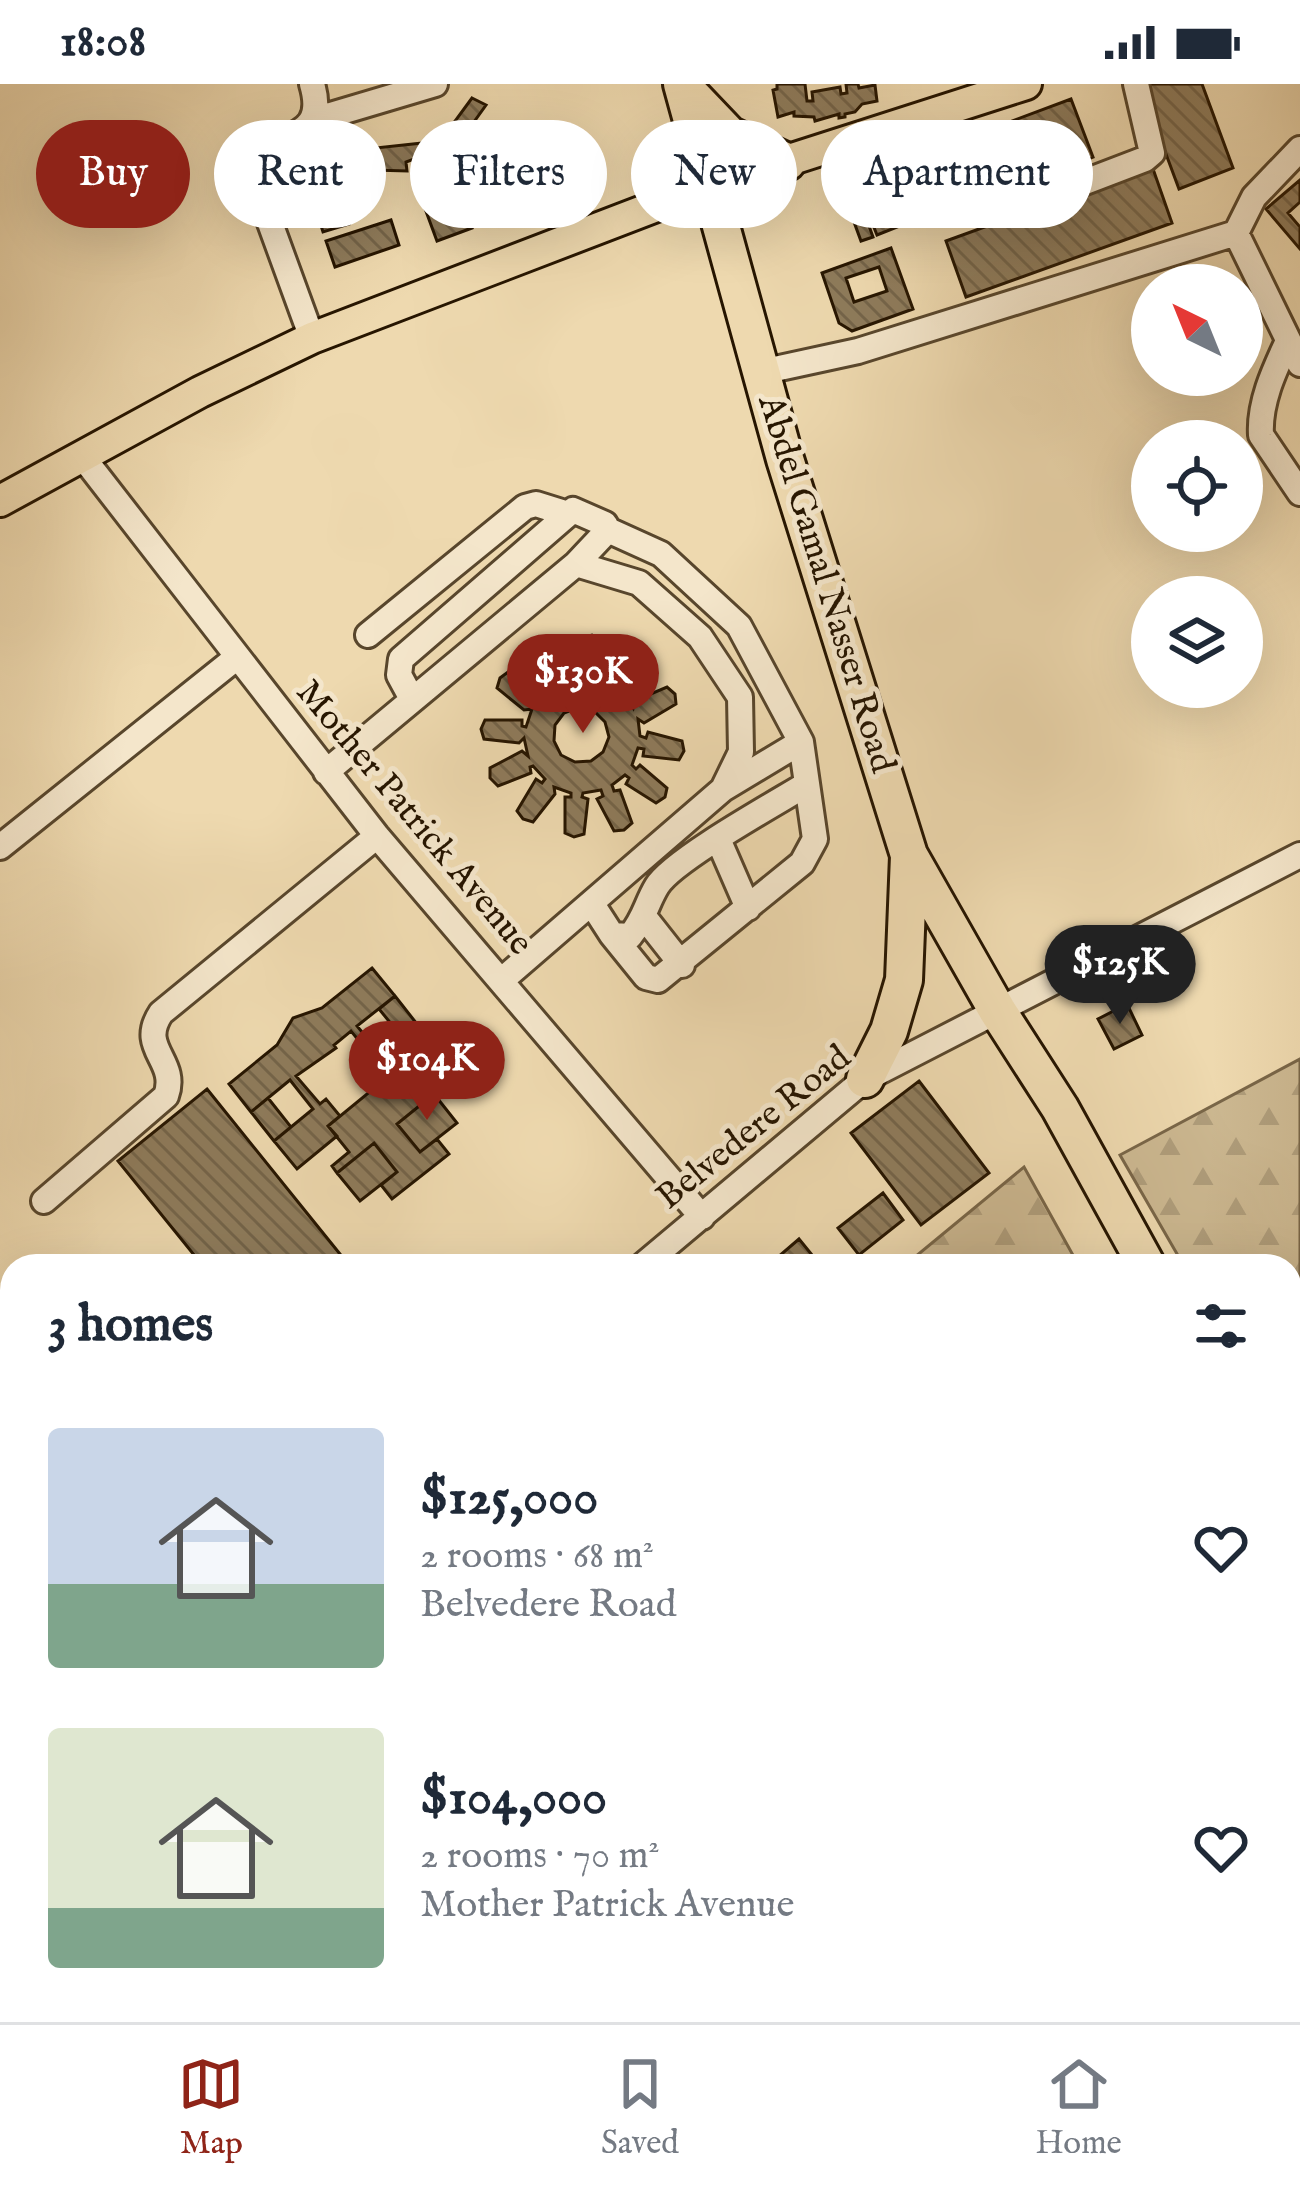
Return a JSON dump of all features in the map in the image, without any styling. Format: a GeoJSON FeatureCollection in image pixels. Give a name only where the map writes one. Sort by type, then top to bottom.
{"type":"FeatureCollection","features":[{"type":"Feature","properties":{"kind":"highway"},"geometry":{"type":"LineString","coordinates":[[682,85],[714,120]]}},
{"type":"Feature","properties":{"kind":"highway","name":"Abdel Gamal Nasser Road"},"geometry":{"type":"LineString","coordinates":[[682,85],[692,120]]}},
{"type":"Feature","properties":{"kind":"highway","name":"Abdel Gamal Nasser Road"},"geometry":{"type":"LineString","coordinates":[[722,228],[761,373],[909,855],[997,1010],[1060,1108],[1140,1254]]}},
{"type":"Feature","properties":{"kind":"highway"},"geometry":{"type":"LineString","coordinates":[[866,1079],[890,1031],[904,980],[909,855]]}},
{"type":"Feature","properties":{"kind":"highway","name":"Abdel Gamal Nasser Road"},"geometry":{"type":"LineString","coordinates":[[1027,1060],[1045,1118],[1114,1254]]}},
{"type":"Feature","properties":{"kind":"main road"},"geometry":{"type":"LineString","coordinates":[[797,157],[955,95],[1026,84]]}},
{"type":"Feature","properties":{"kind":"main road"},"geometry":{"type":"LineString","coordinates":[[0,501],[200,392],[312,338],[631,216]]}},
{"type":"Feature","properties":{"kind":"street"},"geometry":{"type":"LineString","coordinates":[[312,84],[317,101],[314,120],[436,84]]}},
{"type":"Feature","properties":{"kind":"street"},"geometry":{"type":"LineString","coordinates":[[1093,177],[1152,153],[1136,84]]}},
{"type":"Feature","properties":{"kind":"street"},"geometry":{"type":"LineString","coordinates":[[761,373],[858,351],[1236,233],[1254,196],[1300,148]]}},
{"type":"Feature","properties":{"kind":"street"},"geometry":{"type":"LineString","coordinates":[[272,228],[312,338]]}},
{"type":"Feature","properties":{"kind":"street"},"geometry":{"type":"LineString","coordinates":[[1236,233],[1294,353],[1274,371],[1260,426],[1261,435],[1300,493]]}},
{"type":"Feature","properties":{"kind":"street","name":"Mother Patrick Avenue"},"geometry":{"type":"LineString","coordinates":[[82,456],[377,836],[703,1217]]}},
{"type":"Feature","properties":{"kind":"street"},"geometry":{"type":"LineString","coordinates":[[368,635],[525,507],[536,503],[568,514]]}},
{"type":"Feature","properties":{"kind":"street"},"geometry":{"type":"LineString","coordinates":[[412,699],[399,675],[401,659],[568,514],[580,511],[608,530],[661,554],[739,626],[801,742],[814,839],[802,863],[658,980],[646,977],[592,904]]}},
{"type":"Feature","properties":{"kind":"street"},"geometry":{"type":"LineString","coordinates":[[326,772],[576,564],[608,530]]}},
{"type":"Feature","properties":{"kind":"street"},"geometry":{"type":"LineString","coordinates":[[576,564],[639,583],[700,637],[740,697],[741,752],[723,789]]}},
{"type":"Feature","properties":{"kind":"street"},"geometry":{"type":"LineString","coordinates":[[0,848],[236,658]]}},
{"type":"Feature","properties":{"kind":"street"},"geometry":{"type":"LineString","coordinates":[[502,980],[723,789],[801,742]]}},
{"type":"Feature","properties":{"kind":"street"},"geometry":{"type":"LineString","coordinates":[[612,935],[630,936],[645,918],[658,884],[718,839],[807,784]]}},
{"type":"Feature","properties":{"kind":"street"},"geometry":{"type":"LineString","coordinates":[[44,1202],[166,1096],[169,1073],[152,1039],[161,1013],[377,836]]}},
{"type":"Feature","properties":{"kind":"street"},"geometry":{"type":"LineString","coordinates":[[718,839],[748,908]]}},
{"type":"Feature","properties":{"kind":"street","name":"Belvedere Road"},"geometry":{"type":"LineString","coordinates":[[657,1254],[866,1079],[1300,855]]}},
{"type":"Feature","properties":{"kind":"street"},"geometry":{"type":"LineString","coordinates":[[645,918],[682,965]]}},
{"type":"Feature","properties":{"kind":"green space"},"geometry":{"type":"Polygon","coordinates":[[[1300,1059],[1300,1254],[1177,1254],[1120,1155],[1300,1059]]]}},
{"type":"Feature","properties":{"kind":"green space"},"geometry":{"type":"Polygon","coordinates":[[[1024,1167],[1072,1254],[919,1254],[1024,1167]]]}},
{"type":"Feature","properties":{"kind":"building"},"geometry":{"type":"Polygon","coordinates":[[[777,84],[805,84],[807,101],[813,101],[812,92],[840,87],[841,94],[847,93],[846,84],[875,85],[877,101],[839,118],[839,114],[815,121],[814,117],[794,116],[794,112],[778,117],[773,90],[777,84]]]}},
{"type":"Feature","properties":{"kind":"building"},"geometry":{"type":"Polygon","coordinates":[[[1140,84],[1202,84],[1233,168],[1179,189],[1140,84]]]}},
{"type":"Feature","properties":{"kind":"building"},"geometry":{"type":"Polygon","coordinates":[[[472,98],[486,105],[475,120],[456,120],[472,98]]]}},
{"type":"Feature","properties":{"kind":"building"},"geometry":{"type":"Polygon","coordinates":[[[1071,99],[1079,120],[1015,120],[1071,99]]]}},
{"type":"Feature","properties":{"kind":"building"},"geometry":{"type":"Polygon","coordinates":[[[410,144],[407,171],[386,170],[386,147],[410,144]]]}},
{"type":"Feature","properties":{"kind":"building"},"geometry":{"type":"Polygon","coordinates":[[[1152,166],[1172,223],[966,297],[946,241],[982,228],[1093,228],[1093,187],[1152,166]]]}},
{"type":"Feature","properties":{"kind":"building"},"geometry":{"type":"Polygon","coordinates":[[[1300,180],[1300,202],[1288,213],[1300,227],[1300,249],[1266,209],[1300,180]]]}},
{"type":"Feature","properties":{"kind":"building"},"geometry":{"type":"Polygon","coordinates":[[[391,220],[399,245],[335,267],[326,241],[366,228],[386,228],[391,220]]]}},
{"type":"Feature","properties":{"kind":"building"},"geometry":{"type":"Polygon","coordinates":[[[432,228],[472,228],[437,241],[432,228]]]}},
{"type":"Feature","properties":{"kind":"building"},"geometry":{"type":"Polygon","coordinates":[[[856,228],[870,228],[873,237],[861,241],[856,228]]]}},
{"type":"Feature","properties":{"kind":"building"},"geometry":{"type":"Polygon","coordinates":[[[891,248],[913,309],[852,331],[839,323],[822,273],[891,248]],[[879,267],[846,278],[854,302],[887,291],[879,267]]]}},
{"type":"Feature","properties":{"kind":"building"},"geometry":{"type":"Polygon","coordinates":[[[592,635],[602,640],[600,676],[594,679],[611,685],[610,678],[634,652],[644,655],[649,664],[628,694],[621,692],[633,708],[634,701],[667,687],[675,694],[676,704],[644,723],[638,719],[640,736],[646,738],[648,732],[682,741],[684,751],[679,760],[643,756],[644,749],[638,748],[632,765],[636,769],[640,765],[667,788],[665,797],[656,803],[626,784],[629,778],[625,775],[612,785],[614,791],[620,790],[632,823],[614,831],[597,799],[603,796],[601,790],[583,793],[588,799],[584,834],[574,837],[565,833],[565,797],[571,793],[554,787],[555,794],[533,822],[523,819],[517,811],[536,779],[542,783],[545,779],[533,766],[531,773],[498,786],[490,778],[490,768],[522,751],[528,756],[524,738],[519,743],[484,739],[481,729],[485,720],[522,720],[526,727],[532,709],[524,710],[497,688],[508,672],[539,691],[538,699],[553,686],[545,683],[533,650],[540,643],[550,643],[567,675],[563,681],[582,677],[577,673],[582,638],[592,635]],[[579,707],[564,713],[555,725],[554,741],[561,755],[575,762],[591,761],[603,752],[609,737],[605,722],[594,711],[579,707]]]}},
{"type":"Feature","properties":{"kind":"building"},"geometry":{"type":"Polygon","coordinates":[[[372,968],[395,996],[357,1026],[380,1054],[417,1024],[442,1054],[406,1084],[395,1071],[384,1080],[351,1031],[336,1048],[296,1076],[320,1104],[326,1099],[340,1116],[328,1126],[337,1136],[297,1169],[274,1141],[313,1109],[290,1080],[251,1112],[229,1084],[277,1045],[293,1018],[322,1008],[372,968]]]}},
{"type":"Feature","properties":{"kind":"building"},"geometry":{"type":"Polygon","coordinates":[[[395,996],[417,1024],[402,1037],[379,1009],[395,996]]]}},
{"type":"Feature","properties":{"kind":"building"},"geometry":{"type":"Polygon","coordinates":[[[1127,1004],[1142,1035],[1114,1049],[1098,1019],[1127,1004]]]}},
{"type":"Feature","properties":{"kind":"building"},"geometry":{"type":"Polygon","coordinates":[[[395,1071],[416,1097],[428,1087],[434,1094],[397,1124],[420,1152],[437,1139],[449,1154],[392,1199],[381,1185],[397,1172],[374,1143],[337,1173],[332,1166],[349,1152],[328,1126],[395,1071]]]}},
{"type":"Feature","properties":{"kind":"building"},"geometry":{"type":"Polygon","coordinates":[[[919,1081],[989,1173],[921,1225],[851,1133],[919,1081]]]}},
{"type":"Feature","properties":{"kind":"building"},"geometry":{"type":"Polygon","coordinates":[[[207,1089],[340,1254],[193,1254],[118,1161],[207,1089]]]}},
{"type":"Feature","properties":{"kind":"building"},"geometry":{"type":"Polygon","coordinates":[[[434,1094],[457,1123],[420,1152],[397,1124],[434,1094]]]}},
{"type":"Feature","properties":{"kind":"building"},"geometry":{"type":"Polygon","coordinates":[[[268,1098],[291,1127],[274,1141],[251,1112],[268,1098]]]}},
{"type":"Feature","properties":{"kind":"building"},"geometry":{"type":"Polygon","coordinates":[[[374,1143],[397,1172],[360,1201],[337,1173],[374,1143]]]}},
{"type":"Feature","properties":{"kind":"building"},"geometry":{"type":"Polygon","coordinates":[[[883,1193],[903,1220],[860,1254],[838,1228],[883,1193]]]}},
{"type":"Feature","properties":{"kind":"building"},"geometry":{"type":"Polygon","coordinates":[[[799,1239],[811,1254],[782,1254],[799,1239]]]}}]}
